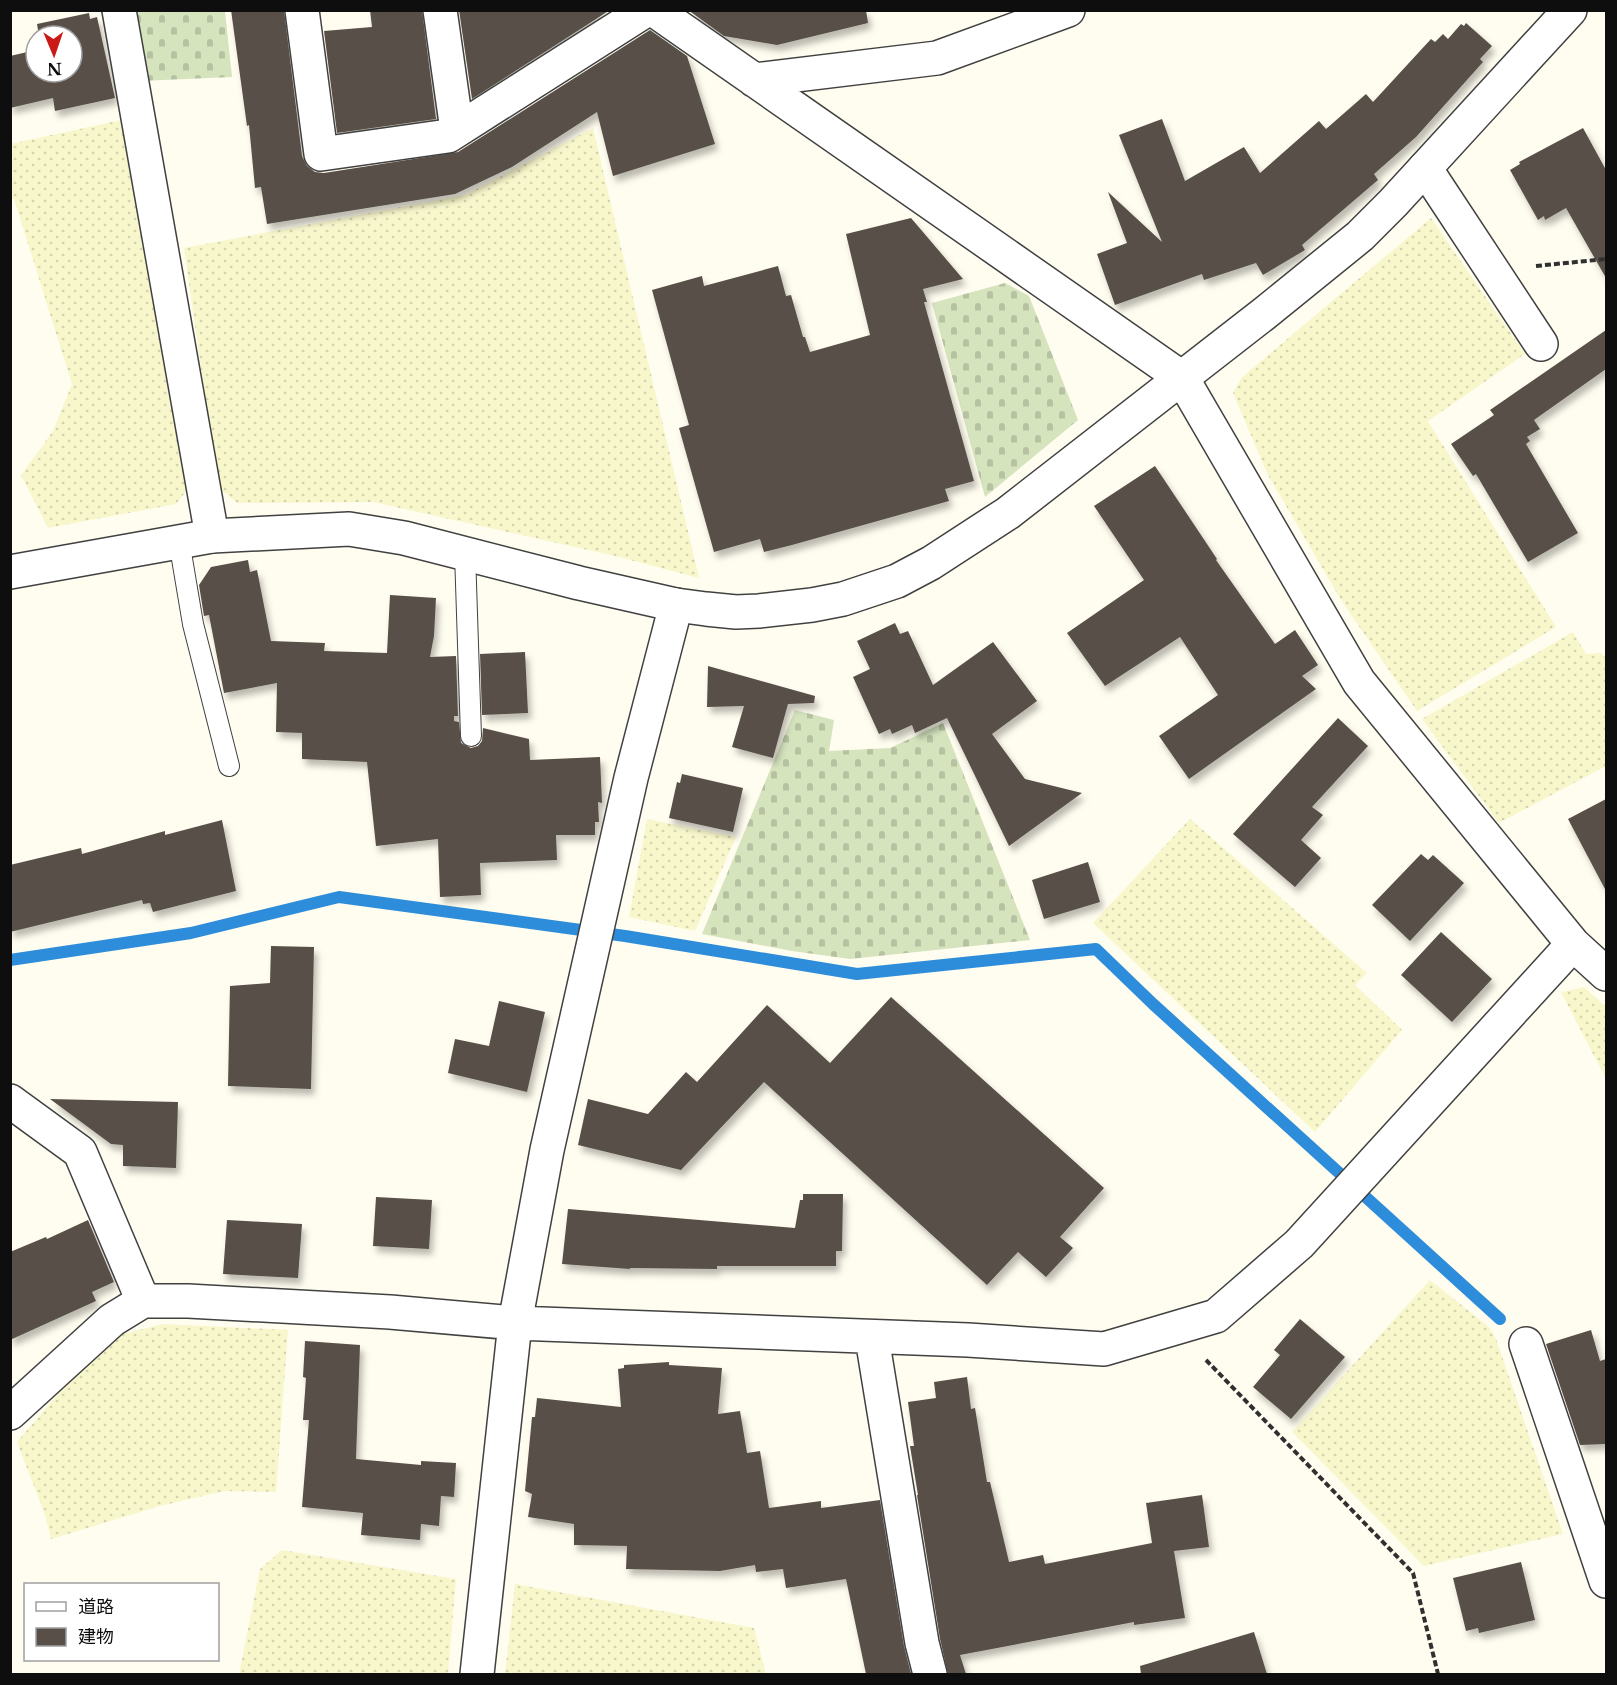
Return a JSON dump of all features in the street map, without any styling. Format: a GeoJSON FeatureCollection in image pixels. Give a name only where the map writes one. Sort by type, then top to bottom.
{"type":"FeatureCollection","features":[{"type":"Feature","properties":{"kind":"street"},"geometry":{"type":"LineString","coordinates":[[119,10],[212,536]]}},
{"type":"Feature","properties":{"kind":"street"},"geometry":{"type":"LineString","coordinates":[[302,10],[321,154],[448,136],[646,10]]}},
{"type":"Feature","properties":{"kind":"street"},"geometry":{"type":"LineString","coordinates":[[440,10],[457,130]]}},
{"type":"Feature","properties":{"kind":"street"},"geometry":{"type":"LineString","coordinates":[[654,10],[1182,378],[1359,682],[1573,944],[1606,974]]}},
{"type":"Feature","properties":{"kind":"street"},"geometry":{"type":"LineString","coordinates":[[754,80],[937,58],[1068,10]]}},
{"type":"Feature","properties":{"kind":"street"},"geometry":{"type":"LineString","coordinates":[[10,572],[212,536],[349,529],[404,538],[579,583],[676,605],[736,612],[781,609],[843,599],[897,581],[931,563],[1008,513],[1360,236],[1425,168],[1561,13]]}},
{"type":"Feature","properties":{"kind":"street"},"geometry":{"type":"LineString","coordinates":[[1425,168],[1541,344]]}},
{"type":"Feature","properties":{"kind":"street"},"geometry":{"type":"LineString","coordinates":[[477,1674],[514,1323],[547,1150],[631,778],[676,605]]}},
{"type":"Feature","properties":{"kind":"street"},"geometry":{"type":"LineString","coordinates":[[10,1413],[112,1320],[143,1300],[378,1312],[514,1323],[968,1340],[1104,1349],[1216,1316],[1299,1244],[1573,944]]}},
{"type":"Feature","properties":{"kind":"street"},"geometry":{"type":"LineString","coordinates":[[10,1101],[80,1152],[143,1300]]}},
{"type":"Feature","properties":{"kind":"street"},"geometry":{"type":"LineString","coordinates":[[872,1338],[922,1642],[930,1674]]}},
{"type":"Feature","properties":{"kind":"street"},"geometry":{"type":"LineString","coordinates":[[1526,1344],[1606,1581]]}},
{"type":"Feature","properties":{"kind":"lane"},"geometry":{"type":"LineString","coordinates":[[179,541],[193,624],[229,766]]}},
{"type":"Feature","properties":{"kind":"lane"},"geometry":{"type":"LineString","coordinates":[[465,553],[471,736]]}},
{"type":"Feature","properties":{"kind":"path"},"geometry":{"type":"LineString","coordinates":[[1493,271],[1606,259]]}},
{"type":"Feature","properties":{"kind":"path"},"geometry":{"type":"LineString","coordinates":[[1175,1328],[1413,1573],[1438,1674]]}},
{"type":"Feature","properties":{"kind":"green space"},"geometry":{"type":"Polygon","coordinates":[[[130,11],[225,11],[232,77],[140,81],[130,11]]]}},
{"type":"Feature","properties":{"kind":"green space"},"geometry":{"type":"Polygon","coordinates":[[[126,119],[189,488],[176,504],[48,528],[21,475],[53,431],[72,384],[14,199],[11,199],[10,144],[126,119]]]}},
{"type":"Feature","properties":{"kind":"green space"},"geometry":{"type":"Polygon","coordinates":[[[593,128],[699,578],[615,556],[373,502],[237,503],[218,487],[184,248],[465,195],[593,128]]]}},
{"type":"Feature","properties":{"kind":"green space"},"geometry":{"type":"Polygon","coordinates":[[[1431,218],[1525,354],[1428,421],[1556,627],[1417,711],[1341,600],[1268,475],[1233,393],[1242,377],[1431,218]]]}},
{"type":"Feature","properties":{"kind":"green space"},"geometry":{"type":"Polygon","coordinates":[[[1005,283],[1029,296],[1078,420],[985,497],[932,303],[1005,283]]]}},
{"type":"Feature","properties":{"kind":"green space"},"geometry":{"type":"Polygon","coordinates":[[[1573,632],[1586,654],[1601,653],[1606,658],[1606,766],[1499,823],[1422,719],[1573,632]]]}},
{"type":"Feature","properties":{"kind":"green space"},"geometry":{"type":"Polygon","coordinates":[[[795,710],[834,720],[829,751],[890,748],[943,723],[1030,940],[850,959],[702,934],[795,710]]]}},
{"type":"Feature","properties":{"kind":"green space"},"geometry":{"type":"Polygon","coordinates":[[[647,819],[736,837],[695,931],[629,917],[647,819]]]}},
{"type":"Feature","properties":{"kind":"green space"},"geometry":{"type":"Polygon","coordinates":[[[1190,819],[1367,973],[1355,985],[1402,1030],[1315,1132],[1093,923],[1190,819]]]}},
{"type":"Feature","properties":{"kind":"green space"},"geometry":{"type":"Polygon","coordinates":[[[1584,987],[1606,1007],[1606,1079],[1561,992],[1584,987]]]}},
{"type":"Feature","properties":{"kind":"green space"},"geometry":{"type":"Polygon","coordinates":[[[1430,1280],[1489,1327],[1496,1339],[1563,1534],[1424,1566],[1292,1432],[1430,1280]]]}},
{"type":"Feature","properties":{"kind":"green space"},"geometry":{"type":"Polygon","coordinates":[[[163,1324],[288,1330],[276,1492],[224,1491],[160,1506],[51,1539],[45,1515],[17,1442],[84,1364],[119,1335],[163,1324]]]}},
{"type":"Feature","properties":{"kind":"green space"},"geometry":{"type":"Polygon","coordinates":[[[282,1550],[456,1579],[448,1674],[239,1674],[260,1569],[282,1550]]]}},
{"type":"Feature","properties":{"kind":"green space"},"geometry":{"type":"Polygon","coordinates":[[[515,1584],[754,1628],[766,1674],[505,1674],[515,1584]]]}},
{"type":"Feature","properties":{"kind":"building"},"geometry":{"type":"Polygon","coordinates":[[[231,10],[284,10],[302,156],[307,166],[315,172],[324,173],[458,152],[650,30],[687,56],[715,144],[613,176],[597,112],[512,167],[455,194],[267,224],[261,187],[255,188],[249,125],[247,126],[231,10]]]}},
{"type":"Feature","properties":{"kind":"building"},"geometry":{"type":"Polygon","coordinates":[[[370,10],[422,10],[436,119],[337,133],[324,31],[372,27],[370,10]]]}},
{"type":"Feature","properties":{"kind":"building"},"geometry":{"type":"Polygon","coordinates":[[[459,10],[610,10],[472,99],[459,10]]]}},
{"type":"Feature","properties":{"kind":"building"},"geometry":{"type":"Polygon","coordinates":[[[688,10],[866,10],[868,23],[777,45],[724,36],[688,10]]]}},
{"type":"Feature","properties":{"kind":"building"},"geometry":{"type":"Polygon","coordinates":[[[89,13],[90,19],[97,17],[115,98],[55,111],[53,98],[10,108],[10,56],[24,53],[24,84],[84,84],[84,24],[37,24],[89,13]]]}},
{"type":"Feature","properties":{"kind":"building"},"geometry":{"type":"Polygon","coordinates":[[[1466,23],[1492,46],[1480,59],[1483,62],[1416,137],[1374,174],[1378,180],[1302,245],[1305,250],[1263,275],[1256,263],[1204,280],[1202,274],[1115,305],[1097,254],[1127,243],[1108,192],[1162,242],[1119,135],[1162,119],[1185,181],[1244,147],[1260,173],[1319,121],[1326,129],[1366,94],[1373,102],[1431,39],[1435,42],[1443,34],[1448,39],[1461,24],[1464,26],[1466,23]]]}},
{"type":"Feature","properties":{"kind":"building"},"geometry":{"type":"Polygon","coordinates":[[[1583,128],[1606,170],[1606,278],[1566,208],[1545,220],[1544,216],[1538,220],[1510,170],[1520,164],[1519,162],[1583,128]]]}},
{"type":"Feature","properties":{"kind":"building"},"geometry":{"type":"Polygon","coordinates":[[[911,218],[963,279],[923,289],[927,302],[924,302],[974,481],[945,489],[949,501],[792,545],[764,552],[760,539],[714,552],[679,428],[689,425],[652,290],[702,276],[704,286],[778,266],[786,296],[791,295],[803,337],[805,337],[810,352],[870,335],[846,234],[911,218]]]}},
{"type":"Feature","properties":{"kind":"building"},"geometry":{"type":"Polygon","coordinates":[[[1606,330],[1606,369],[1534,420],[1540,429],[1527,437],[1530,441],[1526,444],[1578,533],[1528,562],[1476,474],[1473,476],[1451,444],[1494,415],[1490,410],[1606,330]]]}},
{"type":"Feature","properties":{"kind":"building"},"geometry":{"type":"Polygon","coordinates":[[[1155,466],[1216,560],[1275,644],[1295,630],[1318,665],[1302,676],[1316,689],[1189,779],[1159,736],[1218,695],[1180,637],[1105,686],[1067,633],[1144,580],[1094,506],[1155,466]]]}},
{"type":"Feature","properties":{"kind":"building"},"geometry":{"type":"Polygon","coordinates":[[[248,560],[250,572],[257,570],[271,641],[325,643],[324,651],[387,653],[390,595],[436,598],[434,636],[430,657],[456,656],[458,716],[454,716],[454,721],[459,722],[461,743],[471,748],[478,746],[482,741],[483,728],[529,739],[530,760],[600,757],[602,803],[598,802],[599,822],[595,822],[595,835],[556,835],[557,860],[480,863],[481,895],[440,897],[438,839],[376,846],[367,762],[302,759],[302,733],[276,732],[277,683],[224,693],[209,615],[204,616],[199,585],[211,567],[248,560]]]}},
{"type":"Feature","properties":{"kind":"building"},"geometry":{"type":"Polygon","coordinates":[[[895,623],[900,634],[908,631],[933,685],[993,642],[1037,701],[992,734],[1025,779],[1082,793],[1009,846],[947,718],[915,733],[912,725],[892,734],[890,729],[879,734],[853,677],[870,669],[857,641],[895,623]]]}},
{"type":"Feature","properties":{"kind":"building"},"geometry":{"type":"Polygon","coordinates":[[[525,652],[528,713],[482,715],[480,654],[525,652]]]}},
{"type":"Feature","properties":{"kind":"building"},"geometry":{"type":"Polygon","coordinates":[[[708,666],[815,696],[814,703],[788,704],[773,758],[732,747],[744,706],[707,707],[708,666]]]}},
{"type":"Feature","properties":{"kind":"building"},"geometry":{"type":"Polygon","coordinates":[[[1338,718],[1368,746],[1312,807],[1323,815],[1301,840],[1321,858],[1295,887],[1233,834],[1338,718]]]}},
{"type":"Feature","properties":{"kind":"building"},"geometry":{"type":"Polygon","coordinates":[[[682,774],[743,788],[733,832],[669,818],[677,782],[680,783],[682,774]]]}},
{"type":"Feature","properties":{"kind":"building"},"geometry":{"type":"Polygon","coordinates":[[[1606,799],[1606,891],[1568,819],[1606,799]]]}},
{"type":"Feature","properties":{"kind":"building"},"geometry":{"type":"Polygon","coordinates":[[[222,820],[236,891],[153,912],[150,903],[143,904],[142,900],[10,932],[10,865],[81,848],[82,854],[165,831],[165,835],[222,820]]]}},
{"type":"Feature","properties":{"kind":"building"},"geometry":{"type":"Polygon","coordinates":[[[1421,854],[1428,860],[1433,855],[1464,883],[1410,941],[1372,905],[1421,854]]]}},
{"type":"Feature","properties":{"kind":"building"},"geometry":{"type":"Polygon","coordinates":[[[1088,862],[1100,902],[1044,919],[1032,880],[1088,862]]]}},
{"type":"Feature","properties":{"kind":"building"},"geometry":{"type":"Polygon","coordinates":[[[1441,932],[1492,979],[1452,1022],[1401,975],[1441,932]]]}},
{"type":"Feature","properties":{"kind":"building"},"geometry":{"type":"Polygon","coordinates":[[[271,946],[314,947],[311,1089],[228,1086],[230,986],[270,983],[271,946]]]}},
{"type":"Feature","properties":{"kind":"building"},"geometry":{"type":"Polygon","coordinates":[[[891,997],[1104,1188],[1060,1237],[1073,1248],[1046,1277],[1018,1252],[987,1285],[764,1082],[681,1170],[578,1145],[588,1099],[648,1114],[686,1072],[697,1082],[767,1005],[830,1063],[891,997]]]}},
{"type":"Feature","properties":{"kind":"building"},"geometry":{"type":"Polygon","coordinates":[[[499,1001],[545,1012],[527,1092],[448,1073],[455,1039],[489,1046],[499,1001]]]}},
{"type":"Feature","properties":{"kind":"building"},"geometry":{"type":"Polygon","coordinates":[[[50,1099],[178,1102],[176,1168],[123,1166],[123,1145],[111,1144],[50,1099]]]}},
{"type":"Feature","properties":{"kind":"building"},"geometry":{"type":"Polygon","coordinates":[[[803,1194],[843,1194],[842,1251],[836,1251],[836,1266],[630,1269],[562,1264],[568,1209],[795,1228],[803,1194]]]}},
{"type":"Feature","properties":{"kind":"building"},"geometry":{"type":"Polygon","coordinates":[[[376,1197],[432,1200],[429,1249],[373,1246],[376,1197]]]}},
{"type":"Feature","properties":{"kind":"building"},"geometry":{"type":"Polygon","coordinates":[[[88,1220],[114,1282],[92,1292],[96,1301],[10,1340],[10,1252],[46,1237],[47,1239],[88,1220]]]}},
{"type":"Feature","properties":{"kind":"building"},"geometry":{"type":"Polygon","coordinates":[[[227,1220],[302,1224],[298,1278],[223,1274],[227,1220]]]}},
{"type":"Feature","properties":{"kind":"building"},"geometry":{"type":"Polygon","coordinates":[[[1300,1319],[1345,1357],[1291,1419],[1253,1387],[1280,1355],[1274,1350],[1300,1319]]]}},
{"type":"Feature","properties":{"kind":"building"},"geometry":{"type":"Polygon","coordinates":[[[1591,1330],[1600,1361],[1606,1359],[1606,1444],[1580,1445],[1546,1344],[1591,1330]]]}},
{"type":"Feature","properties":{"kind":"building"},"geometry":{"type":"Polygon","coordinates":[[[305,1341],[360,1345],[356,1459],[421,1465],[421,1461],[456,1463],[454,1497],[441,1496],[439,1526],[421,1524],[420,1540],[361,1535],[363,1513],[302,1507],[309,1420],[303,1420],[306,1378],[303,1377],[305,1341]]]}},
{"type":"Feature","properties":{"kind":"building"},"geometry":{"type":"Polygon","coordinates":[[[669,1362],[669,1365],[722,1368],[718,1414],[740,1411],[747,1453],[760,1451],[769,1508],[821,1501],[821,1508],[880,1500],[904,1646],[911,1674],[866,1674],[846,1579],[786,1588],[783,1569],[756,1572],[755,1565],[720,1571],[626,1569],[627,1546],[574,1545],[574,1524],[528,1517],[532,1494],[525,1491],[532,1417],[535,1417],[537,1398],[621,1407],[618,1369],[624,1368],[624,1365],[669,1362]]]}},
{"type":"Feature","properties":{"kind":"building"},"geometry":{"type":"Polygon","coordinates":[[[967,1377],[971,1409],[975,1408],[987,1482],[990,1482],[1009,1562],[1043,1555],[1045,1564],[1152,1543],[1146,1503],[1202,1495],[1209,1547],[1174,1551],[1185,1618],[1134,1625],[1134,1622],[960,1655],[966,1674],[948,1674],[940,1639],[917,1495],[910,1446],[914,1446],[908,1402],[936,1398],[934,1382],[967,1377]]]}},
{"type":"Feature","properties":{"kind":"building"},"geometry":{"type":"Polygon","coordinates":[[[1521,1562],[1535,1620],[1479,1633],[1478,1628],[1466,1631],[1453,1578],[1521,1562]]]}},
{"type":"Feature","properties":{"kind":"building"},"geometry":{"type":"Polygon","coordinates":[[[1254,1632],[1267,1674],[1141,1674],[1140,1666],[1254,1632]]]}},
{"type":"Feature","properties":{"kind":"waterway"},"geometry":{"type":"LineString","coordinates":[[10,960],[191,933],[339,897],[625,936],[857,974],[1096,949],[1153,1004],[1500,1319]]}}]}
